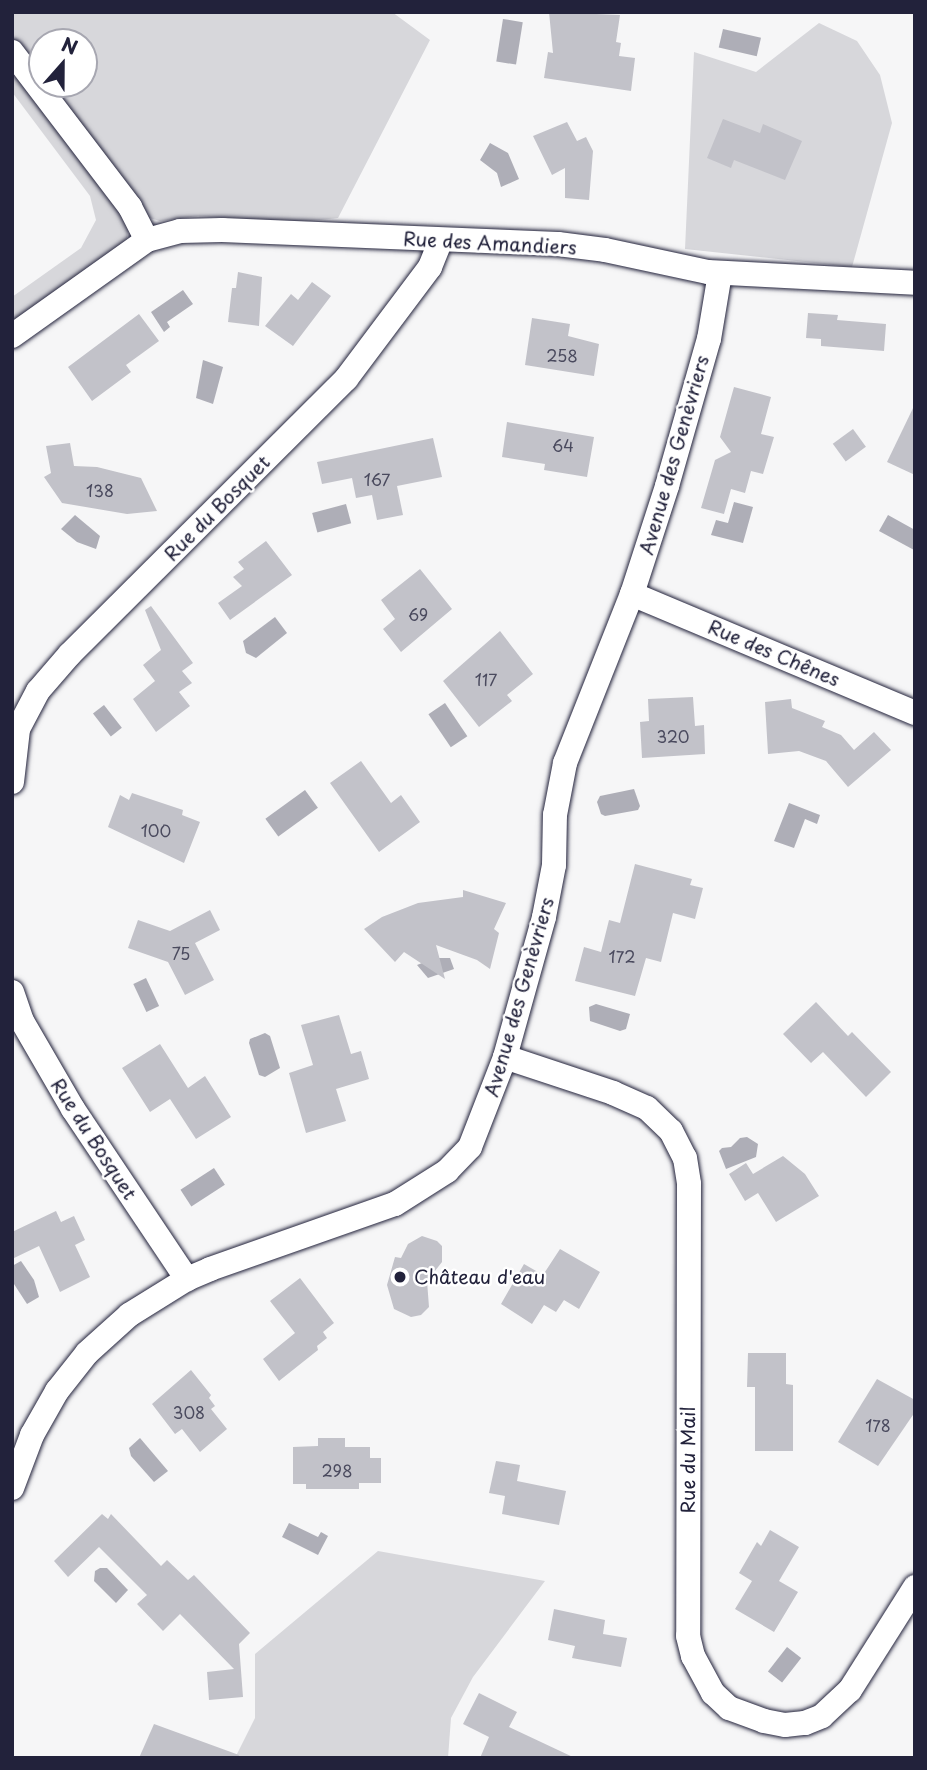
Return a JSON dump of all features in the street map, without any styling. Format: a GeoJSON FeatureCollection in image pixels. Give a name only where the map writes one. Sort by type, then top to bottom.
{"type":"FeatureCollection","features":[{"type":"Feature","properties":{"kind":"street"},"geometry":{"type":"LineString","coordinates":[[12,52],[130,207],[148,240],[12,336]]}},
{"type":"Feature","properties":{"kind":"street","name":"Rue des Amandiers"},"geometry":{"type":"LineString","coordinates":[[148,240],[180,231],[222,230],[582,246],[673,267],[720,273],[915,283]]}},
{"type":"Feature","properties":{"kind":"street","name":"Rue du Bosquet"},"geometry":{"type":"LineString","coordinates":[[12,782],[18,729],[38,691],[70,654],[346,379],[430,267],[441,240]]}},
{"type":"Feature","properties":{"kind":"street","name":"Avenue des Genèvriers"},"geometry":{"type":"LineString","coordinates":[[12,1488],[32,1435],[57,1391],[74,1369],[129,1315],[187,1279],[248,1254],[368,1216],[395,1204],[447,1171],[470,1147],[505,1057],[544,917],[554,865],[555,815],[565,763],[632,594],[667,486],[709,339],[720,273]]}},
{"type":"Feature","properties":{"kind":"street","name":"Rue des Chênes"},"geometry":{"type":"LineString","coordinates":[[632,594],[915,713]]}},
{"type":"Feature","properties":{"kind":"street","name":"Rue du Bosquet"},"geometry":{"type":"LineString","coordinates":[[12,992],[22,1021],[73,1109],[187,1279]]}},
{"type":"Feature","properties":{"kind":"street","name":"Rue du Mail"},"geometry":{"type":"LineString","coordinates":[[505,1057],[613,1093],[647,1108],[671,1131],[685,1158],[689,1184],[688,1636],[693,1656],[713,1693],[729,1708],[764,1721],[795,1724],[822,1716],[850,1690],[915,1587]]}},
{"type":"Feature","properties":{"kind":"shaded area"},"geometry":{"type":"Polygon","coordinates":[[[12,12],[392,12],[430,40],[338,218],[301,222],[198,216],[160,221],[146,217],[57,98],[98,98],[98,28],[28,28],[28,60],[12,39],[12,12]]]}},
{"type":"Feature","properties":{"kind":"shaded area"},"geometry":{"type":"Polygon","coordinates":[[[503,19],[523,22],[516,65],[496,61],[503,19]]]}},
{"type":"Feature","properties":{"kind":"shaded area"},"geometry":{"type":"Polygon","coordinates":[[[819,23],[857,41],[880,75],[892,123],[852,267],[685,249],[694,52],[756,72],[819,23]]]}},
{"type":"Feature","properties":{"kind":"shaded area"},"geometry":{"type":"Polygon","coordinates":[[[723,29],[761,38],[757,56],[719,48],[723,29]]]}},
{"type":"Feature","properties":{"kind":"shaded area"},"geometry":{"type":"Polygon","coordinates":[[[12,63],[28,85],[28,98],[38,98],[127,220],[128,231],[126,243],[12,322],[12,297],[81,248],[96,220],[90,196],[12,92],[12,63]]]}},
{"type":"Feature","properties":{"kind":"shaded area"},"geometry":{"type":"Polygon","coordinates":[[[490,143],[508,153],[519,179],[501,187],[497,173],[480,160],[490,143]]]}},
{"type":"Feature","properties":{"kind":"shaded area"},"geometry":{"type":"Polygon","coordinates":[[[183,290],[193,304],[167,322],[170,327],[164,332],[151,312],[183,290]]]}},
{"type":"Feature","properties":{"kind":"shaded area"},"geometry":{"type":"Polygon","coordinates":[[[203,360],[223,367],[213,404],[196,398],[203,360]]]}},
{"type":"Feature","properties":{"kind":"shaded area"},"geometry":{"type":"Polygon","coordinates":[[[734,502],[753,507],[743,543],[711,535],[716,520],[728,523],[734,502]]]}},
{"type":"Feature","properties":{"kind":"shaded area"},"geometry":{"type":"Polygon","coordinates":[[[346,504],[351,523],[317,532],[312,513],[346,504]]]}},
{"type":"Feature","properties":{"kind":"shaded area"},"geometry":{"type":"Polygon","coordinates":[[[75,515],[100,536],[96,549],[77,542],[61,529],[75,515]]]}},
{"type":"Feature","properties":{"kind":"shaded area"},"geometry":{"type":"Polygon","coordinates":[[[888,515],[915,530],[914,550],[879,531],[888,515]]]}},
{"type":"Feature","properties":{"kind":"shaded area"},"geometry":{"type":"Polygon","coordinates":[[[275,617],[287,633],[256,658],[246,653],[243,641],[275,617]]]}},
{"type":"Feature","properties":{"kind":"shaded area"},"geometry":{"type":"Polygon","coordinates":[[[445,703],[467,736],[451,747],[428,714],[445,703]]]}},
{"type":"Feature","properties":{"kind":"shaded area"},"geometry":{"type":"Polygon","coordinates":[[[104,705],[122,728],[111,736],[93,714],[104,705]]]}},
{"type":"Feature","properties":{"kind":"shaded area"},"geometry":{"type":"Polygon","coordinates":[[[634,789],[640,806],[638,810],[605,816],[601,814],[597,802],[600,796],[634,789]]]}},
{"type":"Feature","properties":{"kind":"shaded area"},"geometry":{"type":"Polygon","coordinates":[[[305,790],[318,808],[278,837],[265,819],[305,790]]]}},
{"type":"Feature","properties":{"kind":"shaded area"},"geometry":{"type":"Polygon","coordinates":[[[789,803],[820,815],[817,824],[805,819],[794,848],[774,841],[789,803]]]}},
{"type":"Feature","properties":{"kind":"shaded area"},"geometry":{"type":"Polygon","coordinates":[[[435,958],[450,958],[454,969],[428,978],[417,965],[435,958]]]}},
{"type":"Feature","properties":{"kind":"shaded area"},"geometry":{"type":"Polygon","coordinates":[[[146,978],[159,1006],[146,1012],[133,984],[146,978]]]}},
{"type":"Feature","properties":{"kind":"shaded area"},"geometry":{"type":"Polygon","coordinates":[[[596,1004],[630,1014],[626,1029],[620,1031],[590,1021],[589,1007],[596,1004]]]}},
{"type":"Feature","properties":{"kind":"shaded area"},"geometry":{"type":"Polygon","coordinates":[[[265,1033],[270,1036],[280,1068],[265,1077],[259,1075],[249,1043],[250,1039],[265,1033]]]}},
{"type":"Feature","properties":{"kind":"shaded area"},"geometry":{"type":"Polygon","coordinates":[[[747,1137],[758,1144],[756,1157],[726,1169],[719,1151],[731,1147],[740,1138],[747,1137]]]}},
{"type":"Feature","properties":{"kind":"shaded area"},"geometry":{"type":"Polygon","coordinates":[[[214,1168],[225,1185],[191,1207],[180,1190],[214,1168]]]}},
{"type":"Feature","properties":{"kind":"shaded area"},"geometry":{"type":"Polygon","coordinates":[[[21,1261],[34,1280],[39,1297],[27,1304],[12,1281],[12,1266],[21,1261]]]}},
{"type":"Feature","properties":{"kind":"shaded area"},"geometry":{"type":"Polygon","coordinates":[[[140,1438],[168,1471],[154,1482],[131,1456],[129,1448],[140,1438]]]}},
{"type":"Feature","properties":{"kind":"shaded area"},"geometry":{"type":"Polygon","coordinates":[[[289,1523],[318,1537],[321,1532],[328,1536],[318,1555],[282,1537],[289,1523]]]}},
{"type":"Feature","properties":{"kind":"shaded area"},"geometry":{"type":"Polygon","coordinates":[[[378,1551],[545,1581],[473,1677],[451,1718],[448,1758],[235,1758],[255,1718],[255,1654],[378,1551]]]}},
{"type":"Feature","properties":{"kind":"shaded area"},"geometry":{"type":"Polygon","coordinates":[[[107,1568],[128,1590],[116,1603],[94,1581],[95,1571],[107,1568]]]}},
{"type":"Feature","properties":{"kind":"shaded area"},"geometry":{"type":"Polygon","coordinates":[[[787,1647],[801,1658],[782,1683],[768,1671],[787,1647]]]}},
{"type":"Feature","properties":{"kind":"building"},"geometry":{"type":"Polygon","coordinates":[[[549,12],[620,15],[616,42],[621,43],[619,56],[635,58],[631,91],[544,78],[548,52],[553,53],[549,12]]]}},
{"type":"Feature","properties":{"kind":"building"},"geometry":{"type":"Polygon","coordinates":[[[723,119],[760,133],[763,124],[802,141],[785,180],[734,160],[731,168],[707,158],[723,119]]]}},
{"type":"Feature","properties":{"kind":"building"},"geometry":{"type":"Polygon","coordinates":[[[567,122],[577,141],[586,137],[593,151],[589,200],[565,198],[565,168],[552,175],[533,136],[567,122]]]}},
{"type":"Feature","properties":{"kind":"building"},"geometry":{"type":"Polygon","coordinates":[[[238,272],[262,277],[259,326],[228,322],[232,288],[236,288],[238,272]]]}},
{"type":"Feature","properties":{"kind":"building"},"geometry":{"type":"Polygon","coordinates":[[[312,282],[331,296],[293,346],[265,326],[291,294],[298,300],[312,282]]]}},
{"type":"Feature","properties":{"kind":"building"},"geometry":{"type":"Polygon","coordinates":[[[808,313],[838,315],[837,320],[886,324],[884,351],[821,346],[821,339],[806,338],[808,313]]]}},
{"type":"Feature","properties":{"kind":"building"},"geometry":{"type":"Polygon","coordinates":[[[139,314],[159,341],[126,365],[131,372],[92,401],[68,367],[139,314]]]}},
{"type":"Feature","properties":{"kind":"building"},"geometry":{"type":"Polygon","coordinates":[[[532,318],[570,324],[568,336],[599,344],[594,376],[525,365],[532,318]]]}},
{"type":"Feature","properties":{"kind":"building"},"geometry":{"type":"Polygon","coordinates":[[[734,387],[771,397],[761,434],[774,437],[763,474],[751,471],[745,493],[731,489],[724,514],[701,508],[715,460],[731,452],[720,437],[734,387]]]}},
{"type":"Feature","properties":{"kind":"building"},"geometry":{"type":"Polygon","coordinates":[[[915,404],[915,475],[887,462],[915,404]]]}},
{"type":"Feature","properties":{"kind":"building"},"geometry":{"type":"Polygon","coordinates":[[[507,422],[594,437],[587,477],[544,470],[545,464],[502,457],[507,422]]]}},
{"type":"Feature","properties":{"kind":"building"},"geometry":{"type":"Polygon","coordinates":[[[853,429],[866,447],[846,461],[833,444],[853,429]]]}},
{"type":"Feature","properties":{"kind":"building"},"geometry":{"type":"Polygon","coordinates":[[[433,438],[442,477],[397,486],[403,515],[377,520],[372,495],[356,498],[352,478],[322,484],[317,462],[433,438]]]}},
{"type":"Feature","properties":{"kind":"building"},"geometry":{"type":"Polygon","coordinates":[[[70,443],[74,466],[97,467],[141,478],[157,511],[127,514],[62,503],[44,477],[51,473],[46,446],[70,443]]]}},
{"type":"Feature","properties":{"kind":"building"},"geometry":{"type":"Polygon","coordinates":[[[266,541],[292,575],[230,620],[218,603],[242,586],[233,577],[244,569],[238,562],[266,541]]]}},
{"type":"Feature","properties":{"kind":"building"},"geometry":{"type":"Polygon","coordinates":[[[420,569],[452,609],[401,652],[383,629],[395,619],[381,600],[420,569]]]}},
{"type":"Feature","properties":{"kind":"building"},"geometry":{"type":"Polygon","coordinates":[[[151,606],[193,663],[182,671],[192,683],[179,692],[190,706],[156,732],[133,699],[155,681],[143,665],[161,650],[145,610],[151,606]]]}},
{"type":"Feature","properties":{"kind":"building"},"geometry":{"type":"Polygon","coordinates":[[[500,631],[533,674],[507,695],[512,701],[479,727],[443,681],[500,631]]]}},
{"type":"Feature","properties":{"kind":"building"},"geometry":{"type":"Polygon","coordinates":[[[693,697],[695,726],[704,725],[705,754],[642,758],[640,722],[649,721],[648,699],[693,697]]]}},
{"type":"Feature","properties":{"kind":"building"},"geometry":{"type":"Polygon","coordinates":[[[791,699],[792,708],[825,721],[822,727],[841,735],[854,750],[874,732],[891,750],[848,787],[826,761],[799,751],[768,754],[765,702],[791,699]]]}},
{"type":"Feature","properties":{"kind":"building"},"geometry":{"type":"Polygon","coordinates":[[[361,761],[391,803],[401,795],[420,822],[379,852],[330,783],[361,761]]]}},
{"type":"Feature","properties":{"kind":"building"},"geometry":{"type":"Polygon","coordinates":[[[132,793],[183,810],[182,815],[200,822],[184,863],[108,827],[120,795],[129,800],[132,793]]]}},
{"type":"Feature","properties":{"kind":"building"},"geometry":{"type":"Polygon","coordinates":[[[635,864],[692,879],[690,885],[703,888],[695,919],[673,913],[661,962],[646,958],[635,996],[575,981],[584,947],[601,952],[609,920],[620,923],[635,864]]]}},
{"type":"Feature","properties":{"kind":"building"},"geometry":{"type":"Polygon","coordinates":[[[463,890],[506,903],[494,929],[499,933],[490,969],[477,960],[436,945],[445,979],[404,952],[395,962],[364,929],[382,917],[418,903],[463,897],[463,890]]]}},
{"type":"Feature","properties":{"kind":"building"},"geometry":{"type":"Polygon","coordinates":[[[210,910],[220,930],[195,943],[214,980],[185,995],[168,962],[128,948],[138,920],[170,931],[210,910]]]}},
{"type":"Feature","properties":{"kind":"building"},"geometry":{"type":"Polygon","coordinates":[[[816,1002],[848,1036],[852,1032],[891,1072],[866,1097],[823,1052],[811,1063],[783,1034],[816,1002]]]}},
{"type":"Feature","properties":{"kind":"building"},"geometry":{"type":"Polygon","coordinates":[[[339,1015],[351,1054],[361,1051],[369,1079],[336,1089],[346,1121],[306,1133],[289,1073],[313,1065],[301,1025],[339,1015]]]}},
{"type":"Feature","properties":{"kind":"building"},"geometry":{"type":"Polygon","coordinates":[[[160,1044],[188,1088],[205,1076],[231,1117],[196,1139],[170,1099],[150,1112],[122,1068],[160,1044]]]}},
{"type":"Feature","properties":{"kind":"building"},"geometry":{"type":"Polygon","coordinates":[[[783,1156],[805,1174],[819,1196],[776,1222],[758,1193],[745,1201],[729,1174],[746,1163],[753,1174],[783,1156]]]}},
{"type":"Feature","properties":{"kind":"building"},"geometry":{"type":"Polygon","coordinates":[[[56,1211],[61,1222],[74,1216],[85,1240],[75,1245],[90,1277],[60,1292],[39,1246],[12,1259],[12,1232],[56,1211]]]}},
{"type":"Feature","properties":{"kind":"building","name":"Château d'eau"},"geometry":{"type":"Polygon","coordinates":[[[422,1236],[437,1241],[442,1246],[442,1262],[427,1281],[429,1307],[421,1315],[411,1317],[394,1309],[387,1285],[395,1257],[401,1258],[408,1244],[422,1236]]]}},
{"type":"Feature","properties":{"kind":"building"},"geometry":{"type":"Polygon","coordinates":[[[560,1249],[600,1272],[579,1309],[564,1300],[556,1312],[544,1305],[532,1324],[501,1304],[524,1264],[543,1275],[560,1249]]]}},
{"type":"Feature","properties":{"kind":"building"},"geometry":{"type":"Polygon","coordinates":[[[300,1278],[334,1323],[323,1332],[327,1338],[317,1346],[318,1350],[279,1381],[263,1359],[295,1333],[270,1301],[300,1278]]]}},
{"type":"Feature","properties":{"kind":"building"},"geometry":{"type":"Polygon","coordinates":[[[748,1353],[786,1353],[786,1384],[793,1385],[793,1451],[755,1451],[755,1387],[747,1387],[748,1353]]]}},
{"type":"Feature","properties":{"kind":"building"},"geometry":{"type":"Polygon","coordinates":[[[191,1370],[211,1395],[209,1398],[215,1406],[211,1409],[227,1429],[200,1452],[182,1429],[175,1434],[152,1404],[191,1370]]]}},
{"type":"Feature","properties":{"kind":"building"},"geometry":{"type":"Polygon","coordinates":[[[877,1379],[915,1400],[915,1412],[878,1466],[838,1442],[877,1379]]]}},
{"type":"Feature","properties":{"kind":"building"},"geometry":{"type":"Polygon","coordinates":[[[318,1438],[345,1438],[345,1447],[370,1447],[370,1458],[381,1458],[381,1483],[359,1483],[359,1489],[306,1489],[306,1484],[293,1484],[293,1447],[318,1446],[318,1438]]]}},
{"type":"Feature","properties":{"kind":"building"},"geometry":{"type":"Polygon","coordinates":[[[496,1461],[520,1465],[517,1481],[566,1491],[559,1525],[502,1514],[505,1496],[489,1493],[496,1461]]]}},
{"type":"Feature","properties":{"kind":"building"},"geometry":{"type":"Polygon","coordinates":[[[102,1514],[108,1519],[111,1514],[161,1566],[167,1560],[188,1580],[194,1575],[250,1633],[239,1644],[243,1697],[209,1700],[207,1672],[234,1669],[180,1614],[163,1631],[137,1604],[147,1595],[99,1547],[68,1577],[54,1561],[102,1514]]]}},
{"type":"Feature","properties":{"kind":"building"},"geometry":{"type":"Polygon","coordinates":[[[770,1530],[799,1547],[779,1581],[798,1592],[774,1632],[735,1609],[752,1581],[739,1573],[757,1542],[761,1546],[770,1530]]]}},
{"type":"Feature","properties":{"kind":"building"},"geometry":{"type":"Polygon","coordinates":[[[554,1609],[605,1620],[603,1634],[627,1638],[621,1667],[572,1658],[575,1646],[548,1640],[554,1609]]]}},
{"type":"Feature","properties":{"kind":"building"},"geometry":{"type":"Polygon","coordinates":[[[479,1693],[517,1712],[509,1727],[575,1758],[480,1758],[489,1737],[463,1724],[479,1693]]]}},
{"type":"Feature","properties":{"kind":"building"},"geometry":{"type":"Polygon","coordinates":[[[154,1724],[239,1755],[238,1758],[139,1758],[154,1724]]]}},
{"type":"Feature","properties":{"kind":"place","name":"Château d'eau"},"geometry":{"type":"Point","coordinates":[400,1277]}}]}
